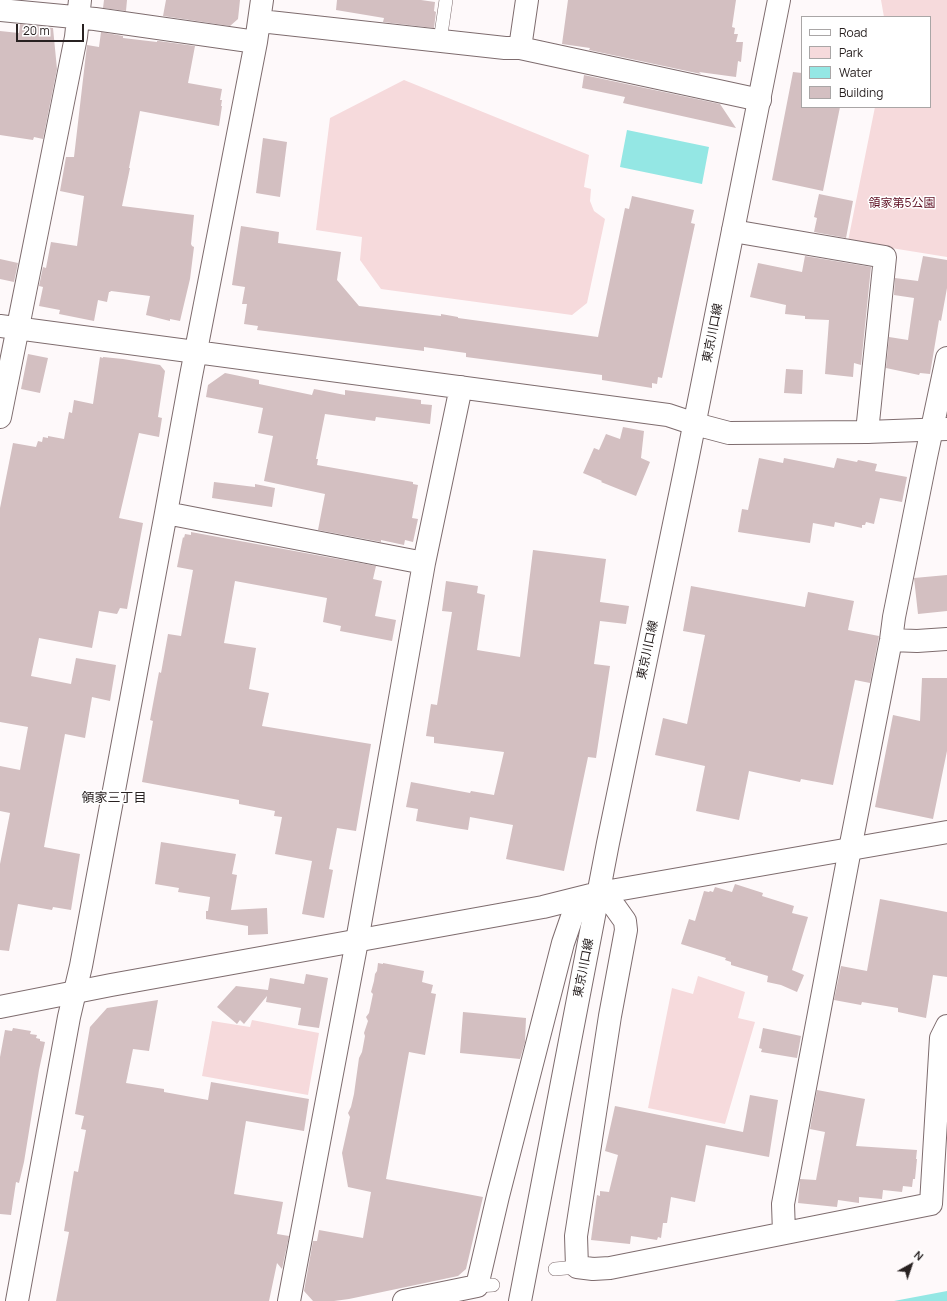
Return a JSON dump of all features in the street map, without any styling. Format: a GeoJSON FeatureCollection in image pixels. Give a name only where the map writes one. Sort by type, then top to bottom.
{"type":"FeatureCollection","features":[{"type":"Feature","properties":{"kind":"street"},"geometry":{"type":"LineString","coordinates":[[520,48],[527,0]]}},
{"type":"Feature","properties":{"kind":"street","name":"東京川口線"},"geometry":{"type":"LineString","coordinates":[[520,1301],[598,893],[695,424],[779,0]]}},
{"type":"Feature","properties":{"kind":"street"},"geometry":{"type":"LineString","coordinates":[[0,10],[79,9],[95,19],[259,21],[505,48],[520,48],[760,100]]}},
{"type":"Feature","properties":{"kind":"street"},"geometry":{"type":"LineString","coordinates":[[0,417],[8,327],[74,44],[79,9]]}},
{"type":"Feature","properties":{"kind":"street"},"geometry":{"type":"LineString","coordinates":[[17,1301],[69,1017],[75,992],[259,21]]}},
{"type":"Feature","properties":{"kind":"street"},"geometry":{"type":"LineString","coordinates":[[733,231],[885,258],[867,432]]}},
{"type":"Feature","properties":{"kind":"street"},"geometry":{"type":"LineString","coordinates":[[8,327],[195,353],[461,386],[668,415],[729,433],[867,432],[940,429]]}},
{"type":"Feature","properties":{"kind":"street"},"geometry":{"type":"LineString","coordinates":[[784,1233],[783,1204],[891,640],[894,617],[940,429],[947,358]]}},
{"type":"Feature","properties":{"kind":"street"},"geometry":{"type":"LineString","coordinates":[[289,1301],[357,941],[424,563],[461,386]]}},
{"type":"Feature","properties":{"kind":"street"},"geometry":{"type":"LineString","coordinates":[[166,513],[424,563]]}},
{"type":"Feature","properties":{"kind":"street"},"geometry":{"type":"LineString","coordinates":[[891,640],[916,641],[947,639]]}},
{"type":"Feature","properties":{"kind":"street"},"geometry":{"type":"LineString","coordinates":[[0,1007],[543,907],[598,893],[947,832]]}},
{"type":"Feature","properties":{"kind":"street"},"geometry":{"type":"LineString","coordinates":[[598,893],[615,907],[625,921],[626,930],[610,1016],[576,1236],[577,1267],[593,1269],[610,1268],[939,1202],[941,1038],[947,1026]]}},
{"type":"Feature","properties":{"kind":"street"},"geometry":{"type":"LineString","coordinates":[[404,1301],[485,1286],[498,1196],[563,943],[573,914],[598,893]]}},
{"type":"Feature","properties":{"kind":"lane"},"geometry":{"type":"LineString","coordinates":[[440,41],[446,0]]}},
{"type":"Feature","properties":{"kind":"lane"},"geometry":{"type":"LineString","coordinates":[[555,1269],[577,1267]]}},
{"type":"Feature","properties":{"kind":"green space","name":"領家第5公園"},"geometry":{"type":"Polygon","coordinates":[[[881,0],[947,0],[947,257],[848,241],[875,108],[931,108],[931,16],[884,16],[881,0]]]}},
{"type":"Feature","properties":{"kind":"green space"},"geometry":{"type":"Polygon","coordinates":[[[404,80],[589,155],[584,187],[591,189],[590,201],[594,211],[605,219],[587,303],[572,315],[381,289],[360,260],[362,237],[316,230],[330,118],[404,80]]]}},
{"type":"Feature","properties":{"kind":"green space"},"geometry":{"type":"Polygon","coordinates":[[[698,976],[745,992],[738,1018],[755,1022],[725,1124],[648,1108],[672,988],[693,994],[698,976]]]}},
{"type":"Feature","properties":{"kind":"green space"},"geometry":{"type":"Polygon","coordinates":[[[252,1020],[319,1033],[308,1095],[202,1076],[212,1021],[250,1027],[252,1020]]]}},
{"type":"Feature","properties":{"kind":"water"},"geometry":{"type":"Polygon","coordinates":[[[627,130],[709,147],[702,184],[620,167],[627,130]]]}},
{"type":"Feature","properties":{"kind":"water"},"geometry":{"type":"Polygon","coordinates":[[[947,1291],[947,1301],[894,1301],[947,1291]]]}},
{"type":"Feature","properties":{"kind":"building"},"geometry":{"type":"Polygon","coordinates":[[[104,0],[127,0],[126,11],[103,8],[104,0]]]}},
{"type":"Feature","properties":{"kind":"building"},"geometry":{"type":"Polygon","coordinates":[[[166,0],[240,0],[238,19],[230,26],[163,16],[166,0]]]}},
{"type":"Feature","properties":{"kind":"building"},"geometry":{"type":"Polygon","coordinates":[[[337,0],[421,0],[435,2],[434,11],[436,12],[434,28],[383,22],[384,18],[336,10],[337,0]]]}},
{"type":"Feature","properties":{"kind":"building"},"geometry":{"type":"Polygon","coordinates":[[[568,0],[736,0],[732,27],[735,28],[734,34],[738,34],[736,42],[743,42],[741,62],[738,61],[736,77],[699,72],[701,74],[589,50],[590,48],[562,44],[568,0]]]}},
{"type":"Feature","properties":{"kind":"building"},"geometry":{"type":"Polygon","coordinates":[[[20,24],[53,28],[57,69],[43,139],[34,137],[33,140],[0,135],[0,31],[19,33],[20,24]]]}},
{"type":"Feature","properties":{"kind":"building"},"geometry":{"type":"Polygon","coordinates":[[[101,32],[123,36],[123,38],[195,46],[188,83],[222,89],[220,100],[222,100],[222,106],[219,126],[140,111],[122,206],[194,215],[191,244],[194,247],[190,279],[180,321],[170,319],[170,321],[146,315],[150,296],[111,291],[109,292],[107,302],[98,300],[94,321],[59,314],[60,310],[39,306],[43,287],[39,286],[43,267],[46,268],[51,242],[77,246],[84,196],[60,191],[66,157],[74,157],[87,45],[99,47],[101,32]]]}},
{"type":"Feature","properties":{"kind":"building"},"geometry":{"type":"Polygon","coordinates":[[[793,72],[801,73],[801,108],[840,108],[823,191],[772,180],[793,72]]]}},
{"type":"Feature","properties":{"kind":"building"},"geometry":{"type":"Polygon","coordinates":[[[584,75],[720,104],[736,128],[623,103],[625,97],[582,88],[584,75]]]}},
{"type":"Feature","properties":{"kind":"building"},"geometry":{"type":"Polygon","coordinates":[[[263,138],[287,142],[280,197],[256,193],[263,138]]]}},
{"type":"Feature","properties":{"kind":"building"},"geometry":{"type":"Polygon","coordinates":[[[819,194],[853,201],[846,238],[814,232],[817,218],[814,217],[819,194]]]}},
{"type":"Feature","properties":{"kind":"building"},"geometry":{"type":"Polygon","coordinates":[[[632,196],[694,210],[691,223],[695,224],[662,378],[658,377],[657,384],[652,383],[652,388],[602,380],[602,375],[466,357],[466,353],[424,347],[424,351],[257,330],[258,326],[244,324],[247,304],[242,304],[245,287],[232,285],[241,226],[279,232],[278,243],[341,252],[337,280],[359,306],[441,316],[441,314],[458,318],[598,337],[625,208],[629,209],[632,196]]]}},
{"type":"Feature","properties":{"kind":"building"},"geometry":{"type":"Polygon","coordinates":[[[805,256],[871,267],[861,365],[854,363],[853,377],[825,374],[829,320],[805,319],[805,316],[785,314],[786,305],[750,297],[758,263],[802,272],[805,256]]]}},
{"type":"Feature","properties":{"kind":"building"},"geometry":{"type":"Polygon","coordinates":[[[923,256],[947,260],[947,288],[941,321],[939,320],[930,374],[920,373],[919,375],[886,368],[889,337],[908,340],[914,298],[894,295],[895,278],[918,281],[923,256]]]}},
{"type":"Feature","properties":{"kind":"building"},"geometry":{"type":"Polygon","coordinates":[[[0,259],[18,263],[14,282],[0,279],[0,259]]]}},
{"type":"Feature","properties":{"kind":"building"},"geometry":{"type":"Polygon","coordinates":[[[28,354],[48,358],[40,393],[21,389],[28,354]]]}},
{"type":"Feature","properties":{"kind":"building"},"geometry":{"type":"Polygon","coordinates":[[[100,357],[160,365],[165,371],[158,417],[162,418],[159,437],[139,433],[119,518],[143,523],[127,609],[120,608],[117,614],[99,611],[92,648],[39,638],[31,676],[71,684],[76,658],[116,665],[110,701],[92,697],[85,738],[65,734],[44,847],[80,854],[71,910],[53,907],[52,910],[18,904],[9,951],[0,950],[0,864],[10,813],[0,811],[0,766],[20,770],[28,727],[0,722],[0,508],[13,443],[36,447],[38,441],[42,442],[43,437],[48,438],[48,436],[64,439],[69,412],[72,413],[74,400],[93,404],[100,357]]]}},
{"type":"Feature","properties":{"kind":"building"},"geometry":{"type":"Polygon","coordinates":[[[786,369],[803,370],[802,394],[784,393],[786,369]]]}},
{"type":"Feature","properties":{"kind":"building"},"geometry":{"type":"Polygon","coordinates":[[[225,373],[259,380],[259,384],[312,395],[314,389],[345,395],[345,390],[421,400],[421,404],[432,405],[430,424],[376,417],[375,421],[325,414],[316,459],[318,459],[317,465],[413,482],[413,484],[418,485],[412,518],[418,519],[413,542],[405,540],[404,545],[318,530],[325,494],[264,481],[273,436],[258,433],[263,408],[206,397],[208,385],[225,373]]]}},
{"type":"Feature","properties":{"kind":"building"},"geometry":{"type":"Polygon","coordinates":[[[623,427],[644,431],[641,458],[650,462],[636,496],[583,473],[594,448],[599,450],[606,434],[620,439],[623,427]]]}},
{"type":"Feature","properties":{"kind":"building"},"geometry":{"type":"Polygon","coordinates":[[[759,458],[783,463],[784,458],[834,468],[837,458],[877,464],[875,471],[907,477],[902,502],[880,498],[874,524],[866,522],[865,525],[862,525],[862,528],[835,522],[834,527],[813,523],[810,543],[738,532],[742,509],[748,510],[759,458]]]}},
{"type":"Feature","properties":{"kind":"building"},"geometry":{"type":"Polygon","coordinates":[[[214,482],[255,487],[255,484],[275,488],[272,507],[212,498],[214,482]]]}},
{"type":"Feature","properties":{"kind":"building"},"geometry":{"type":"Polygon","coordinates":[[[191,532],[376,566],[373,579],[382,581],[375,616],[396,620],[392,641],[340,631],[341,626],[323,622],[327,598],[235,581],[224,643],[256,648],[249,689],[269,693],[262,726],[371,744],[356,831],[337,828],[329,869],[333,870],[324,918],[302,914],[312,861],[275,854],[282,817],[274,816],[275,811],[239,804],[239,800],[142,782],[153,721],[150,720],[168,634],[181,636],[193,570],[177,567],[183,537],[184,538],[185,534],[191,535],[191,532]]]}},
{"type":"Feature","properties":{"kind":"building"},"geometry":{"type":"Polygon","coordinates":[[[533,550],[606,559],[600,602],[629,606],[626,624],[600,621],[594,664],[610,666],[596,758],[588,757],[564,871],[506,859],[513,825],[470,817],[468,830],[455,828],[416,821],[418,809],[406,807],[411,782],[470,793],[471,791],[494,795],[504,752],[434,743],[434,737],[426,736],[431,704],[437,705],[452,612],[442,611],[446,581],[478,586],[477,593],[485,595],[477,650],[520,657],[533,550]]]}},
{"type":"Feature","properties":{"kind":"building"},"geometry":{"type":"Polygon","coordinates":[[[947,575],[947,611],[918,614],[914,578],[947,575]]]}},
{"type":"Feature","properties":{"kind":"building"},"geometry":{"type":"Polygon","coordinates":[[[691,586],[805,607],[808,592],[854,601],[848,630],[879,636],[870,683],[855,680],[833,785],[801,779],[800,782],[749,771],[739,820],[696,811],[705,766],[655,755],[663,718],[687,724],[705,635],[683,631],[691,586]]]}},
{"type":"Feature","properties":{"kind":"building"},"geometry":{"type":"Polygon","coordinates":[[[922,678],[947,678],[947,751],[933,819],[875,807],[893,715],[920,721],[922,678]]]}},
{"type":"Feature","properties":{"kind":"building"},"geometry":{"type":"Polygon","coordinates":[[[161,842],[236,854],[232,874],[237,875],[231,910],[267,908],[268,934],[248,935],[248,926],[206,919],[206,911],[208,911],[210,897],[178,892],[179,888],[155,884],[161,842]]]}},
{"type":"Feature","properties":{"kind":"building"},"geometry":{"type":"Polygon","coordinates":[[[735,884],[763,893],[762,896],[794,906],[792,913],[808,917],[792,970],[804,975],[797,992],[781,985],[767,982],[768,976],[731,965],[731,962],[725,960],[726,958],[681,944],[689,919],[695,921],[704,891],[713,892],[715,887],[732,892],[735,884]]]}},
{"type":"Feature","properties":{"kind":"building"},"geometry":{"type":"Polygon","coordinates":[[[880,899],[947,912],[947,977],[933,975],[926,1018],[898,1012],[898,1008],[862,1002],[861,1005],[834,1000],[841,966],[867,971],[880,899]]]}},
{"type":"Feature","properties":{"kind":"building"},"geometry":{"type":"Polygon","coordinates":[[[378,963],[424,971],[422,982],[433,985],[431,993],[436,994],[425,1055],[409,1052],[386,1179],[483,1197],[466,1269],[458,1276],[349,1299],[313,1301],[304,1291],[313,1241],[317,1241],[319,1230],[363,1238],[371,1192],[348,1187],[342,1153],[350,1117],[348,1113],[354,1094],[359,1058],[362,1052],[365,1036],[364,1033],[368,1021],[366,1017],[369,1013],[373,994],[371,992],[378,963]]]}},
{"type":"Feature","properties":{"kind":"building"},"geometry":{"type":"Polygon","coordinates":[[[306,974],[328,978],[319,1028],[298,1025],[301,1008],[266,1002],[267,996],[244,1024],[240,1020],[237,1024],[217,1007],[236,986],[268,990],[270,978],[304,984],[306,974]]]}},
{"type":"Feature","properties":{"kind":"building"},"geometry":{"type":"Polygon","coordinates":[[[158,1000],[149,1051],[133,1049],[126,1083],[164,1089],[164,1092],[208,1100],[211,1082],[309,1099],[304,1131],[246,1121],[234,1194],[283,1202],[277,1234],[289,1236],[282,1269],[277,1263],[269,1301],[56,1301],[69,1232],[64,1231],[74,1171],[78,1172],[86,1130],[81,1129],[84,1116],[75,1114],[90,1027],[107,1008],[158,1000]]]}},
{"type":"Feature","properties":{"kind":"building"},"geometry":{"type":"Polygon","coordinates":[[[463,1012],[526,1018],[525,1042],[520,1059],[460,1053],[463,1012]]]}},
{"type":"Feature","properties":{"kind":"building"},"geometry":{"type":"Polygon","coordinates":[[[13,1028],[31,1031],[30,1034],[37,1035],[36,1038],[45,1042],[24,1162],[19,1183],[16,1182],[11,1215],[0,1214],[0,1057],[5,1030],[12,1031],[13,1028]]]}},
{"type":"Feature","properties":{"kind":"building"},"geometry":{"type":"Polygon","coordinates":[[[763,1028],[801,1036],[797,1058],[761,1052],[762,1049],[759,1048],[763,1028]]]}},
{"type":"Feature","properties":{"kind":"building"},"geometry":{"type":"Polygon","coordinates":[[[817,1090],[865,1099],[856,1146],[917,1150],[915,1179],[913,1179],[912,1187],[903,1186],[902,1192],[883,1190],[882,1199],[859,1197],[859,1203],[838,1200],[837,1207],[798,1203],[800,1179],[816,1180],[825,1132],[810,1129],[817,1090]]]}},
{"type":"Feature","properties":{"kind":"building"},"geometry":{"type":"Polygon","coordinates":[[[750,1095],[778,1100],[769,1157],[706,1145],[695,1202],[671,1197],[667,1223],[663,1223],[661,1238],[658,1237],[657,1240],[631,1236],[630,1244],[591,1240],[597,1195],[600,1196],[600,1191],[609,1192],[618,1155],[605,1151],[615,1106],[743,1132],[750,1095]]]}},
{"type":"Feature","properties":{"kind":"district","name":"領家三丁目"},"geometry":{"type":"Point","coordinates":[114,798]}}]}
